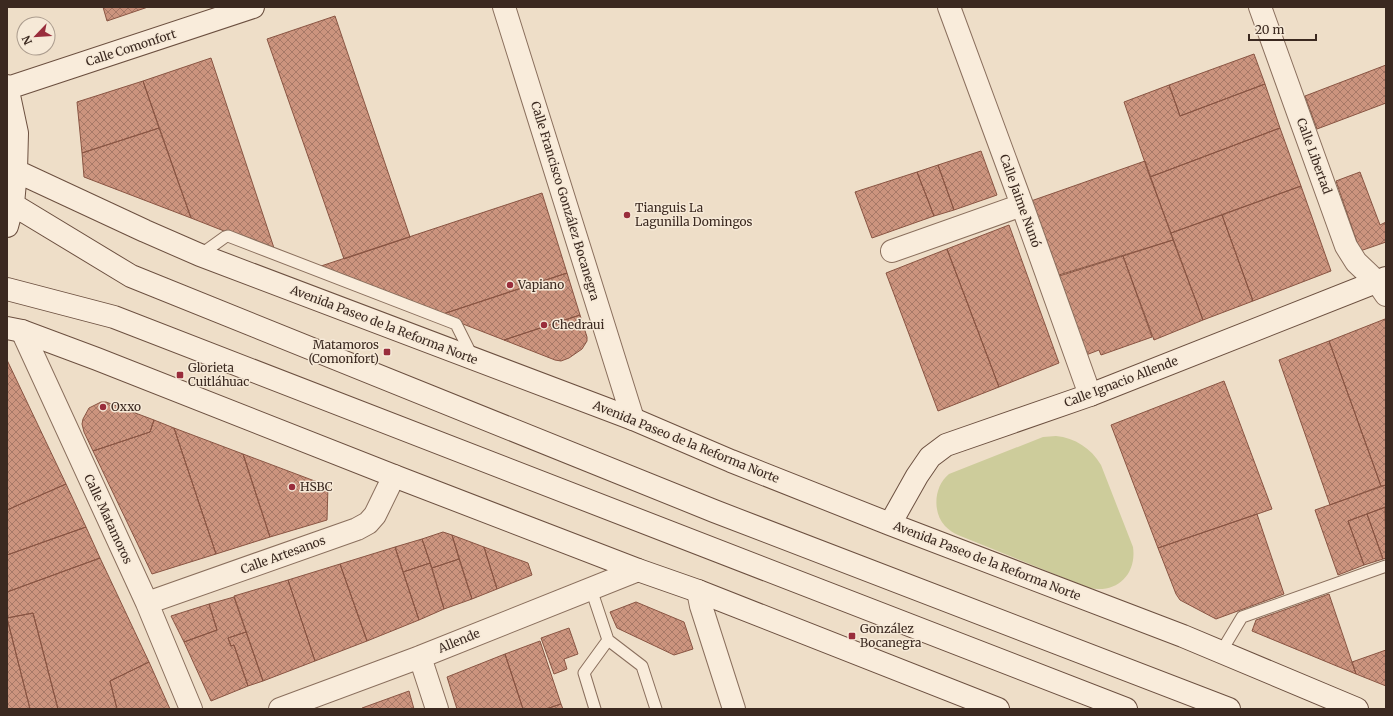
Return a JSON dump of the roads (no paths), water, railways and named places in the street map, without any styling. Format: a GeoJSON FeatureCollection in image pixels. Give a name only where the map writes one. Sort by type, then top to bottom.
{"type":"FeatureCollection","features":[{"type":"Feature","properties":{"kind":"street","name":"Calle Comonfort"},"geometry":{"type":"LineString","coordinates":[[7,87],[253,7]]}},
{"type":"Feature","properties":{"kind":"street","name":"Calle Francisco González Bocanegra"},"geometry":{"type":"LineString","coordinates":[[504,7],[633,419]]}},
{"type":"Feature","properties":{"kind":"street","name":"Calle Jaime Nunó"},"geometry":{"type":"LineString","coordinates":[[948,7],[1022,205],[1090,395]]}},
{"type":"Feature","properties":{"kind":"street","name":"Calle Libertad"},"geometry":{"type":"LineString","coordinates":[[1260,7],[1346,246],[1356,262],[1383,285]]}},
{"type":"Feature","properties":{"kind":"street"},"geometry":{"type":"LineString","coordinates":[[7,87],[16,133],[16,171],[7,226]]}},
{"type":"Feature","properties":{"kind":"street","name":"Avenida Paseo de la Reforma Norte"},"geometry":{"type":"LineString","coordinates":[[16,171],[200,255],[633,419],[731,461],[890,524],[1183,636],[1357,709]]}},
{"type":"Feature","properties":{"kind":"street"},"geometry":{"type":"LineString","coordinates":[[10,202],[131,276],[706,508],[1229,709]]}},
{"type":"Feature","properties":{"kind":"street"},"geometry":{"type":"LineString","coordinates":[[892,251],[1022,205]]}},
{"type":"Feature","properties":{"kind":"street","name":"Calle Ignacio Allende"},"geometry":{"type":"LineString","coordinates":[[890,524],[917,476],[930,457],[946,444],[1090,395],[1383,285]]}},
{"type":"Feature","properties":{"kind":"street"},"geometry":{"type":"LineString","coordinates":[[7,289],[114,317],[1126,709]]}},
{"type":"Feature","properties":{"kind":"street"},"geometry":{"type":"LineString","coordinates":[[14,330],[97,359],[394,476],[638,570],[698,591],[998,709]]}},
{"type":"Feature","properties":{"kind":"street","name":"Calle Matamoros"},"geometry":{"type":"LineString","coordinates":[[14,330],[147,604],[191,709]]}},
{"type":"Feature","properties":{"kind":"street","name":"Calle Artesanos"},"geometry":{"type":"LineString","coordinates":[[147,604],[357,529],[368,523],[375,515],[394,476]]}},
{"type":"Feature","properties":{"kind":"street","name":"Allende"},"geometry":{"type":"LineString","coordinates":[[280,709],[420,657],[638,570]]}},
{"type":"Feature","properties":{"kind":"street"},"geometry":{"type":"LineString","coordinates":[[698,591],[701,606],[734,709]]}},
{"type":"Feature","properties":{"kind":"street"},"geometry":{"type":"LineString","coordinates":[[420,657],[437,709]]}},
{"type":"Feature","properties":{"kind":"lane"},"geometry":{"type":"LineString","coordinates":[[1221,652],[1242,617],[1386,566]]}},
{"type":"Feature","properties":{"kind":"lane"},"geometry":{"type":"LineString","coordinates":[[591,589],[608,640],[642,666],[656,709]]}},
{"type":"Feature","properties":{"kind":"lane"},"geometry":{"type":"LineString","coordinates":[[595,709],[584,673],[608,640]]}},
{"type":"Feature","properties":{"kind":"place","name":"Tianguis La Lagunilla Domingos"},"geometry":{"type":"Point","coordinates":[627,215]}},
{"type":"Feature","properties":{"kind":"place","name":"Vapiano"},"geometry":{"type":"Point","coordinates":[510,285]}},
{"type":"Feature","properties":{"kind":"place","name":"Chedraui"},"geometry":{"type":"Point","coordinates":[544,325]}},
{"type":"Feature","properties":{"kind":"place","name":"Matamoros (Comonfort)"},"geometry":{"type":"Point","coordinates":[387,352]}},
{"type":"Feature","properties":{"kind":"place","name":"Glorieta Cuitláhuac"},"geometry":{"type":"Point","coordinates":[180,375]}},
{"type":"Feature","properties":{"kind":"place","name":"Oxxo"},"geometry":{"type":"Point","coordinates":[103,407]}},
{"type":"Feature","properties":{"kind":"place","name":"HSBC"},"geometry":{"type":"Point","coordinates":[292,487]}},
{"type":"Feature","properties":{"kind":"place","name":"González Bocanegra"},"geometry":{"type":"Point","coordinates":[852,636]}}]}
